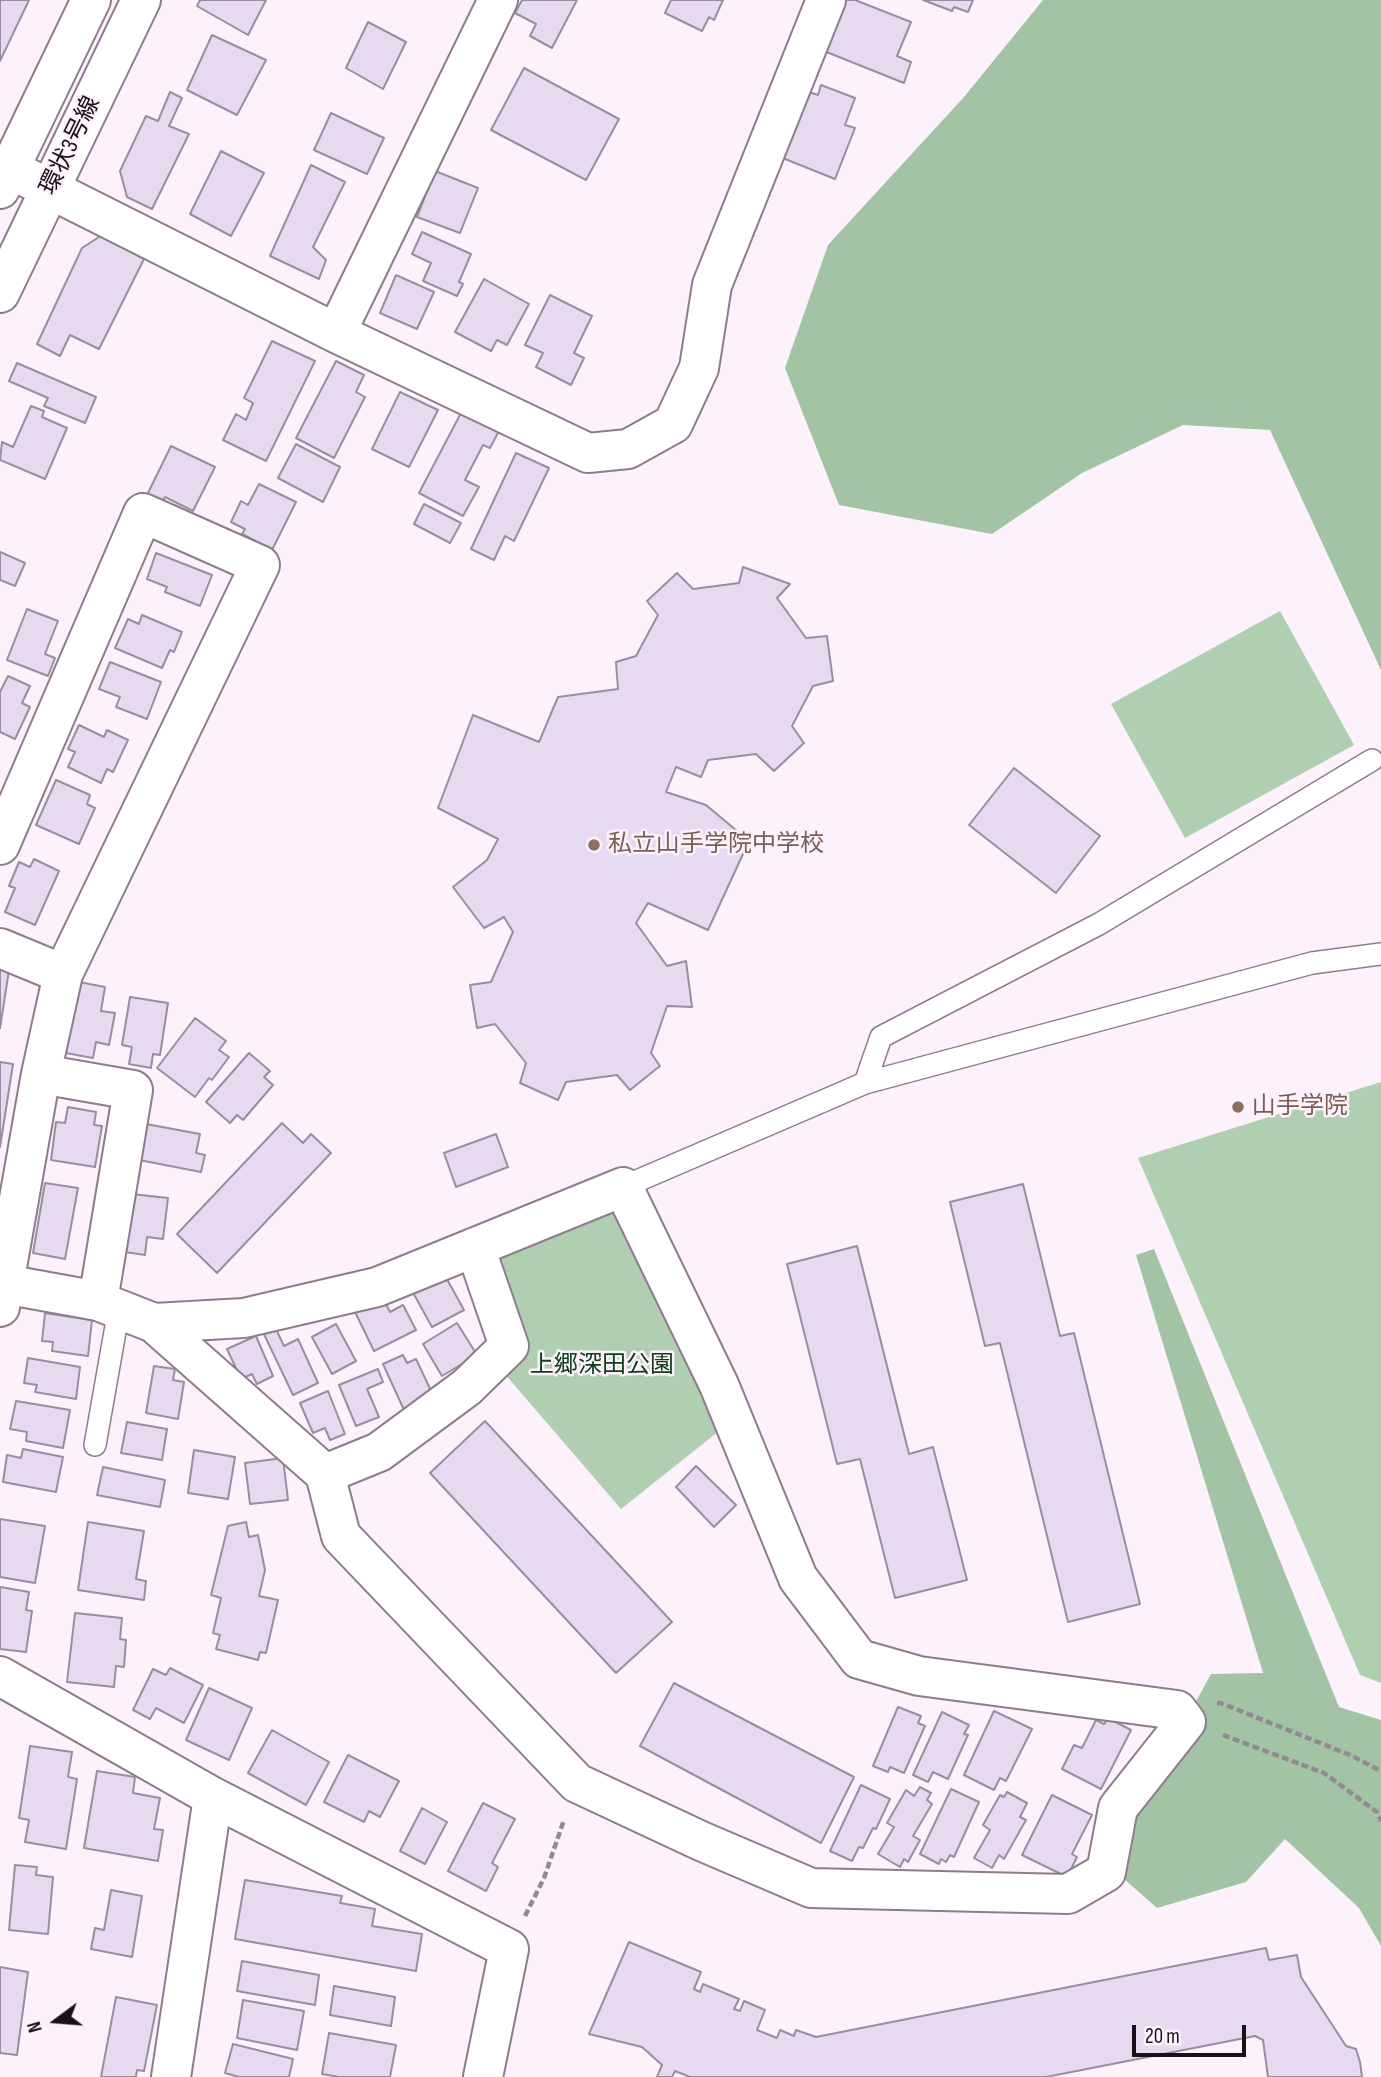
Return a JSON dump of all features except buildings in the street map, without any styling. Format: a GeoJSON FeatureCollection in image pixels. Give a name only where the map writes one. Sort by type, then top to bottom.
{"type":"FeatureCollection","features":[{"type":"Feature","properties":{"kind":"street","name":"環状3号線"},"geometry":{"type":"LineString","coordinates":[[3,174],[91,0]]}},
{"type":"Feature","properties":{"kind":"street","name":"環状3号線"},"geometry":{"type":"LineString","coordinates":[[0,293],[141,0]]}},
{"type":"Feature","properties":{"kind":"street"},"geometry":{"type":"LineString","coordinates":[[335,333],[498,0]]}},
{"type":"Feature","properties":{"kind":"street"},"geometry":{"type":"LineString","coordinates":[[3,174],[50,190],[335,333],[588,453],[628,449],[673,425],[699,368],[712,285],[826,0]]}},
{"type":"Feature","properties":{"kind":"street"},"geometry":{"type":"LineString","coordinates":[[0,845],[143,513],[260,565],[63,974],[41,1074],[2,1296],[108,1305],[154,1324],[325,1474],[341,1536],[577,1783],[701,1841],[811,1888],[1068,1894],[1106,1872],[1118,1808],[1181,1716],[919,1676],[859,1659],[798,1578],[719,1385],[623,1187],[377,1287],[244,1318],[154,1324]]}},
{"type":"Feature","properties":{"kind":"street"},"geometry":{"type":"LineString","coordinates":[[0,948],[63,974]]}},
{"type":"Feature","properties":{"kind":"street"},"geometry":{"type":"LineString","coordinates":[[41,1074],[133,1090],[108,1305]]}},
{"type":"Feature","properties":{"kind":"street"},"geometry":{"type":"LineString","coordinates":[[325,1474],[379,1452],[467,1387],[509,1346],[475,1247]]}},
{"type":"Feature","properties":{"kind":"street"},"geometry":{"type":"LineString","coordinates":[[0,1676],[213,1797],[509,1949],[483,2077]]}},
{"type":"Feature","properties":{"kind":"street"},"geometry":{"type":"LineString","coordinates":[[170,2077],[213,1797]]}},
{"type":"Feature","properties":{"kind":"lane"},"geometry":{"type":"LineString","coordinates":[[865,1083],[881,1037],[1099,924],[1372,760]]}},
{"type":"Feature","properties":{"kind":"lane"},"geometry":{"type":"LineString","coordinates":[[623,1187],[865,1083],[1312,963],[1381,954]]}},
{"type":"Feature","properties":{"kind":"lane"},"geometry":{"type":"LineString","coordinates":[[95,1445],[108,1305]]}},
{"type":"Feature","properties":{"kind":"path"},"geometry":{"type":"LineString","coordinates":[[1181,1716],[1221,1703],[1350,1755],[1381,1771]]}},
{"type":"Feature","properties":{"kind":"path"},"geometry":{"type":"LineString","coordinates":[[1181,1716],[1324,1773],[1377,1812],[1381,1821]]}},
{"type":"Feature","properties":{"kind":"path"},"geometry":{"type":"LineString","coordinates":[[509,1949],[544,1878],[577,1783]]}},
{"type":"Feature","properties":{"kind":"green space"},"geometry":{"type":"Polygon","coordinates":[[[1043,0],[1381,0],[1381,670],[1270,430],[1183,425],[1082,473],[992,534],[839,505],[785,368],[828,245],[964,97],[1043,0]]]}},
{"type":"Feature","properties":{"kind":"green space"},"geometry":{"type":"Polygon","coordinates":[[[1280,611],[1354,745],[1185,838],[1111,704],[1280,611]]]}},
{"type":"Feature","properties":{"kind":"green space"},"geometry":{"type":"Polygon","coordinates":[[[1381,1082],[1381,1683],[1360,1675],[1138,1158],[1381,1082]]]}},
{"type":"Feature","properties":{"kind":"green space","name":"上郷深田公園"},"geometry":{"type":"Polygon","coordinates":[[[618,1207],[719,1431],[621,1509],[504,1373],[493,1256],[618,1207]]]}},
{"type":"Feature","properties":{"kind":"green space"},"geometry":{"type":"Polygon","coordinates":[[[1154,1249],[1339,1707],[1381,1720],[1381,1946],[1359,1908],[1285,1839],[1246,1882],[1157,1908],[1107,1864],[1211,1674],[1263,1673],[1136,1255],[1154,1249]]]}},
{"type":"Feature","properties":{"kind":"place","name":"私立山手学院中学校"},"geometry":{"type":"Point","coordinates":[594,845]}},
{"type":"Feature","properties":{"kind":"place","name":"山手学院"},"geometry":{"type":"Point","coordinates":[1238,1107]}}]}
